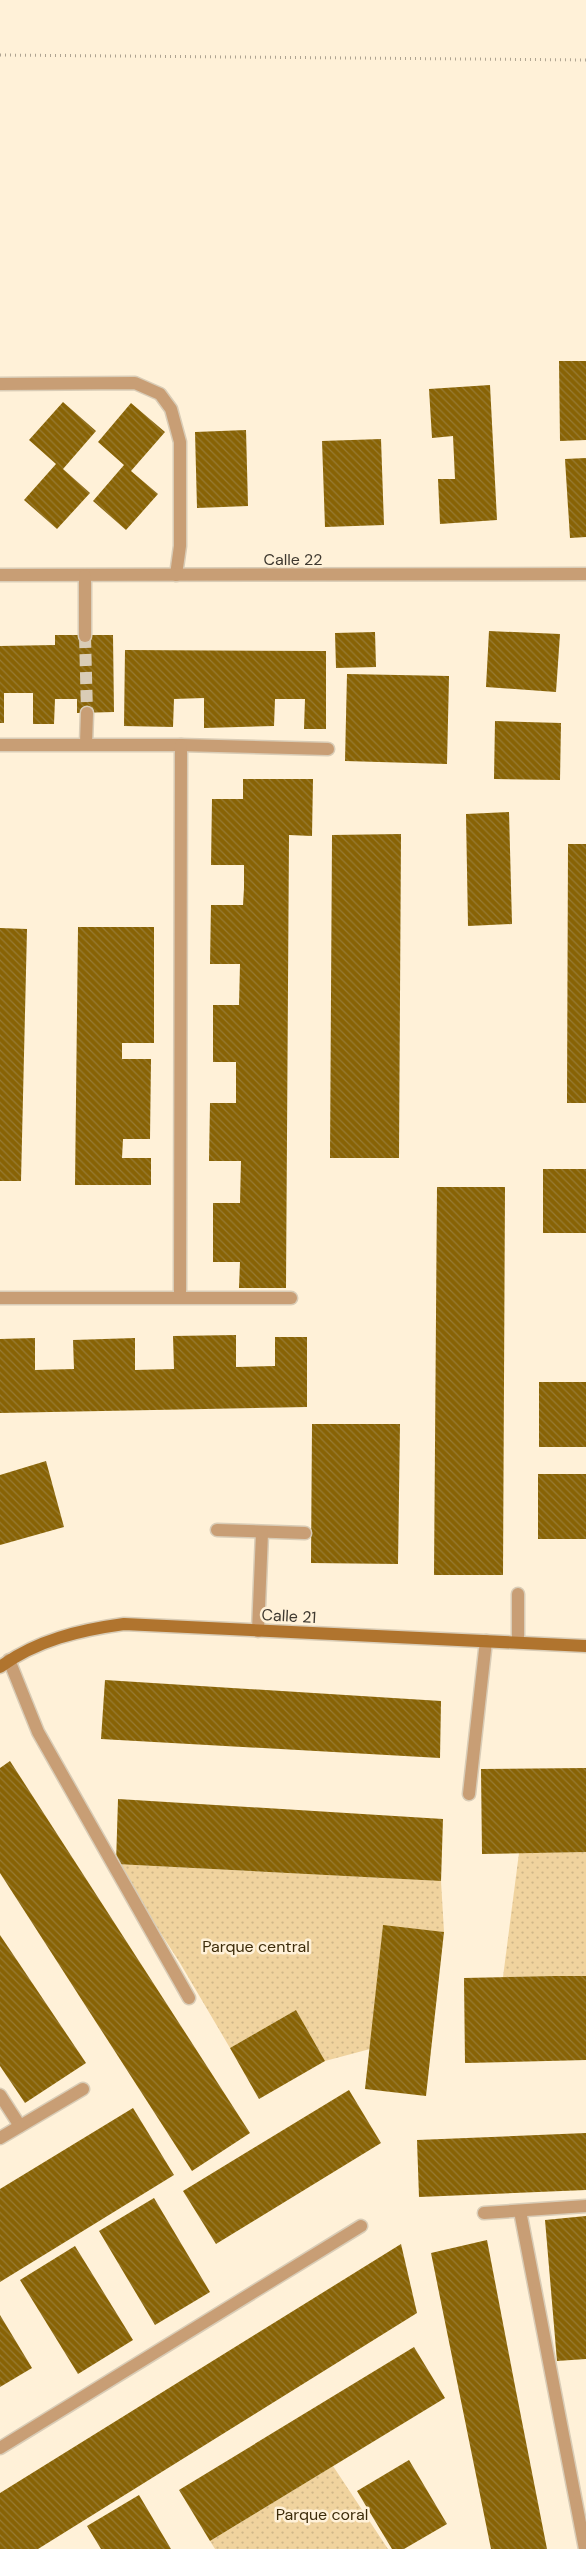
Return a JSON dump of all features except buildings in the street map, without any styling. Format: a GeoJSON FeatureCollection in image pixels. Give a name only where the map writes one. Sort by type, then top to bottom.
{"type":"FeatureCollection","features":[{"type":"Feature","properties":{"kind":"street"},"geometry":{"type":"LineString","coordinates":[[0,384],[135,382],[160,394],[171,409],[180,442],[180,546],[176,575]]}},
{"type":"Feature","properties":{"kind":"street","name":"Calle 22"},"geometry":{"type":"LineString","coordinates":[[0,575],[586,574]]}},
{"type":"Feature","properties":{"kind":"street"},"geometry":{"type":"LineString","coordinates":[[85,576],[85,636]]}},
{"type":"Feature","properties":{"kind":"street"},"geometry":{"type":"LineString","coordinates":[[86,744],[87,713]]}},
{"type":"Feature","properties":{"kind":"street"},"geometry":{"type":"LineString","coordinates":[[0,745],[181,745],[328,749]]}},
{"type":"Feature","properties":{"kind":"street"},"geometry":{"type":"LineString","coordinates":[[180,1296],[181,745]]}},
{"type":"Feature","properties":{"kind":"street"},"geometry":{"type":"LineString","coordinates":[[0,1298],[180,1296],[291,1298]]}},
{"type":"Feature","properties":{"kind":"street"},"geometry":{"type":"LineString","coordinates":[[217,1530],[305,1533]]}},
{"type":"Feature","properties":{"kind":"street"},"geometry":{"type":"LineString","coordinates":[[258,1631],[262,1533]]}},
{"type":"Feature","properties":{"kind":"street"},"geometry":{"type":"LineString","coordinates":[[518,1594],[518,1642]]}},
{"type":"Feature","properties":{"kind":"street","name":"Calle 21"},"geometry":{"type":"LineString","coordinates":[[4,1664],[36,1646],[80,1630],[124,1624],[586,1646]]}},
{"type":"Feature","properties":{"kind":"street"},"geometry":{"type":"LineString","coordinates":[[469,1794],[486,1641]]}},
{"type":"Feature","properties":{"kind":"street"},"geometry":{"type":"LineString","coordinates":[[4,1664],[38,1732],[189,1998]]}},
{"type":"Feature","properties":{"kind":"street"},"geometry":{"type":"LineString","coordinates":[[0,2138],[83,2088]]}},
{"type":"Feature","properties":{"kind":"street"},"geometry":{"type":"LineString","coordinates":[[0,2095],[20,2126]]}},
{"type":"Feature","properties":{"kind":"street"},"geometry":{"type":"LineString","coordinates":[[484,2213],[586,2206]]}},
{"type":"Feature","properties":{"kind":"street"},"geometry":{"type":"LineString","coordinates":[[520,2211],[585,2549]]}},
{"type":"Feature","properties":{"kind":"street"},"geometry":{"type":"LineString","coordinates":[[0,2448],[361,2226]]}},
{"type":"Feature","properties":{"kind":"path"},"geometry":{"type":"LineString","coordinates":[[0,55],[586,60]]}},
{"type":"Feature","properties":{"kind":"green space"},"geometry":{"type":"Polygon","coordinates":[[[586,1852],[586,1976],[503,1977],[519,1853],[586,1852]]]}},
{"type":"Feature","properties":{"kind":"green space","name":"Parque central"},"geometry":{"type":"Polygon","coordinates":[[[116,1864],[441,1881],[444,1932],[383,1926],[370,2049],[325,2061],[296,2010],[230,2048],[180,1963],[116,1864]]]}},
{"type":"Feature","properties":{"kind":"green space","name":"Parque coral"},"geometry":{"type":"Polygon","coordinates":[[[333,2466],[388,2549],[215,2549],[210,2541],[333,2466]]]}},
{"type":"Feature","properties":{"kind":"tunnel"},"geometry":{"type":"LineString","coordinates":[[85,636],[87,713]]}}]}
